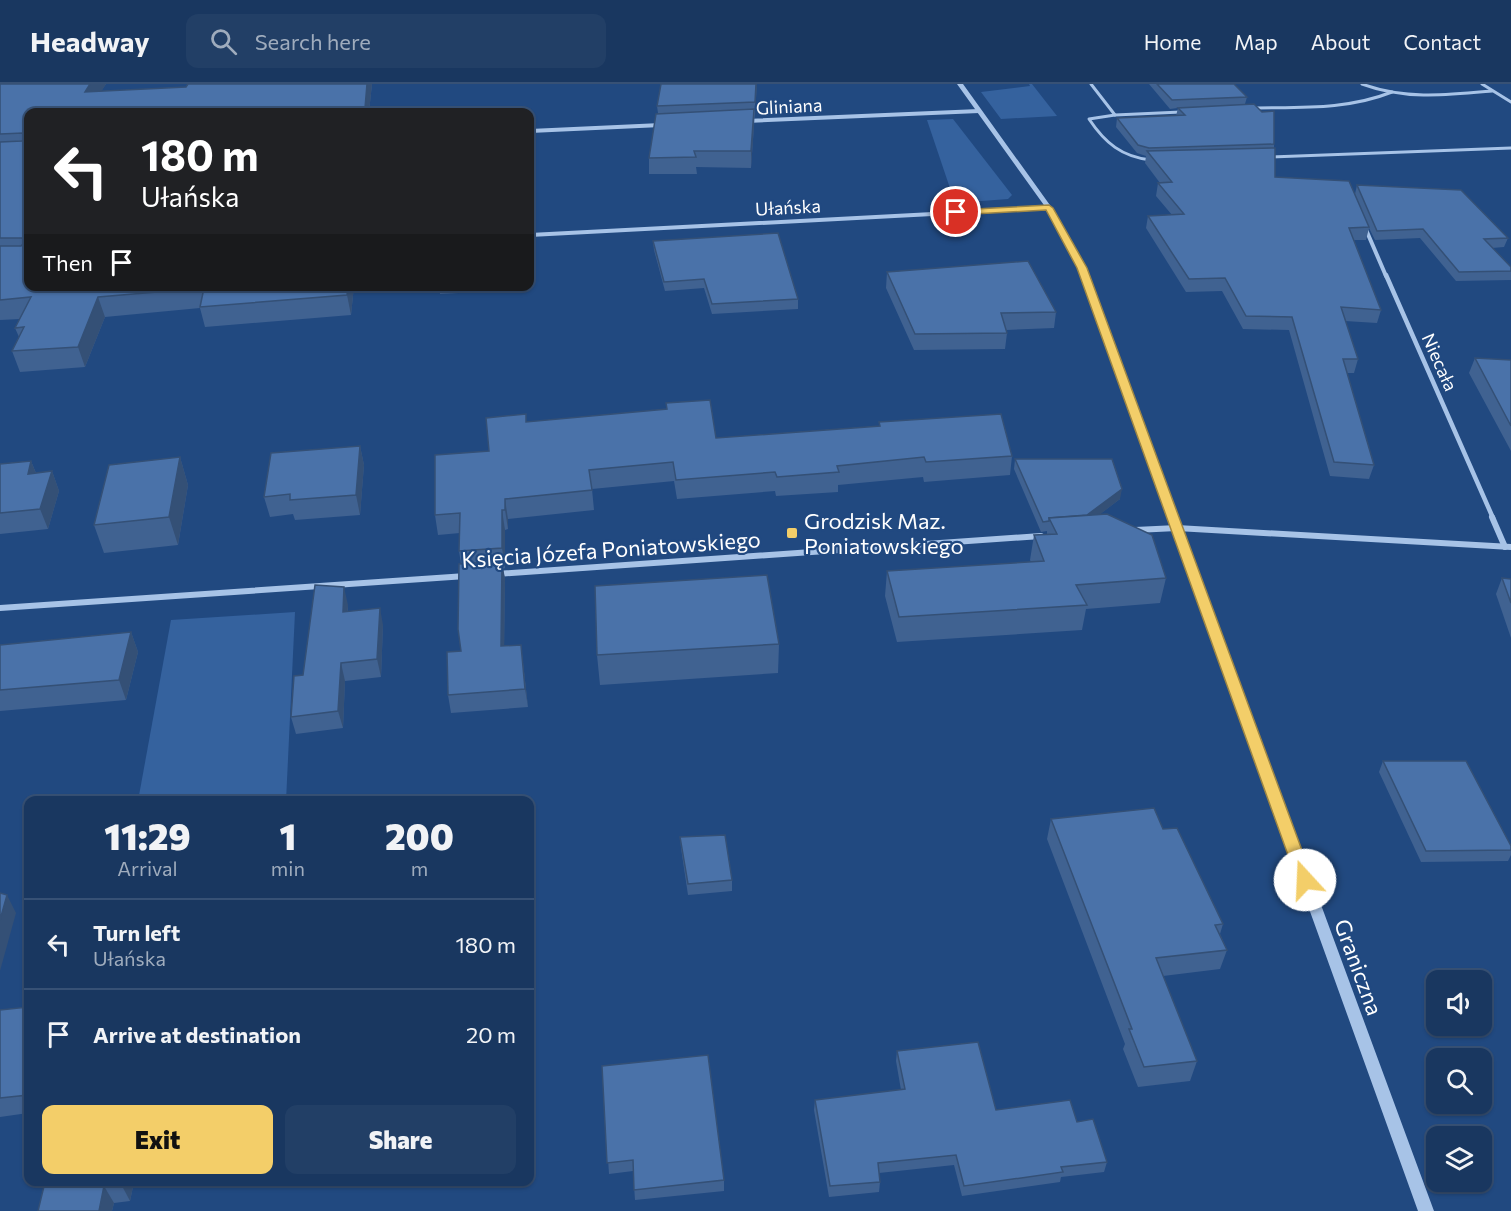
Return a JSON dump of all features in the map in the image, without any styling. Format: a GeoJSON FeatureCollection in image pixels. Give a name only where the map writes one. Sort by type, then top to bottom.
{"type":"FeatureCollection","features":[{"type":"Feature","properties":{"kind":"street","name":"Graniczna"},"geometry":{"type":"LineString","coordinates":[[960,84],[1049,208],[1082,268],[1426,1211]]}},
{"type":"Feature","properties":{"kind":"street","name":"Gliniana"},"geometry":{"type":"LineString","coordinates":[[744,121],[979,111]]}},
{"type":"Feature","properties":{"kind":"street"},"geometry":{"type":"LineString","coordinates":[[534,131],[672,125]]}},
{"type":"Feature","properties":{"kind":"street","name":"Ułańska"},"geometry":{"type":"LineString","coordinates":[[534,235],[1049,208]]}},
{"type":"Feature","properties":{"kind":"street","name":"Niecała"},"geometry":{"type":"LineString","coordinates":[[1361,217],[1508,547]]}},
{"type":"Feature","properties":{"kind":"street"},"geometry":{"type":"LineString","coordinates":[[1130,531],[1177,528],[1508,547]]}},
{"type":"Feature","properties":{"kind":"street","name":"Księcia Józefa Poniatowskiego"},"geometry":{"type":"LineString","coordinates":[[486,574],[1050,536]]}},
{"type":"Feature","properties":{"kind":"street","name":"Księcia Józefa Poniatowskiego"},"geometry":{"type":"LineString","coordinates":[[0,608],[474,575]]}},
{"type":"Feature","properties":{"kind":"lane"},"geometry":{"type":"LineString","coordinates":[[1091,84],[1115,115]]}},
{"type":"Feature","properties":{"kind":"lane"},"geometry":{"type":"LineString","coordinates":[[1362,84],[1392,92],[1428,95],[1492,91]]}},
{"type":"Feature","properties":{"kind":"lane"},"geometry":{"type":"LineString","coordinates":[[1482,84],[1511,102]]}},
{"type":"Feature","properties":{"kind":"lane"},"geometry":{"type":"LineString","coordinates":[[1242,109],[1358,103],[1378,99],[1392,92]]}},
{"type":"Feature","properties":{"kind":"lane"},"geometry":{"type":"LineString","coordinates":[[1159,160],[1128,157],[1117,151],[1101,138],[1089,119],[1115,115],[1184,111]]}},
{"type":"Feature","properties":{"kind":"lane"},"geometry":{"type":"LineString","coordinates":[[1264,157],[1511,148]]}},
{"type":"Feature","properties":{"kind":"shaded area"},"geometry":{"type":"Polygon","coordinates":[[[1029,84],[1032,84],[1057,116],[1001,119],[981,92],[1030,86],[1029,84]]]}},
{"type":"Feature","properties":{"kind":"shaded area"},"geometry":{"type":"Polygon","coordinates":[[[953,119],[1012,195],[1008,199],[955,203],[927,120],[953,119]]]}},
{"type":"Feature","properties":{"kind":"shaded area"},"geometry":{"type":"Polygon","coordinates":[[[295,612],[286,796],[139,796],[171,620],[295,612]]]}},
{"type":"Feature","properties":{"kind":"building"},"geometry":{"type":"Polygon","coordinates":[[[0,84],[90,84],[85,92],[186,87],[188,84],[367,84],[365,108],[24,108],[24,135],[0,134],[0,84]]]}},
{"type":"Feature","properties":{"kind":"building"},"geometry":{"type":"Polygon","coordinates":[[[661,84],[756,84],[755,102],[657,106],[661,84]]]}},
{"type":"Feature","properties":{"kind":"building"},"geometry":{"type":"Polygon","coordinates":[[[1157,84],[1234,84],[1247,97],[1172,100],[1157,84]]]}},
{"type":"Feature","properties":{"kind":"building"},"geometry":{"type":"Polygon","coordinates":[[[1254,104],[1262,112],[1274,111],[1274,144],[1149,148],[1138,145],[1117,118],[1185,115],[1178,108],[1254,104]]]}},
{"type":"Feature","properties":{"kind":"building"},"geometry":{"type":"Polygon","coordinates":[[[754,109],[751,151],[694,151],[696,157],[649,158],[656,114],[754,109]]]}},
{"type":"Feature","properties":{"kind":"building"},"geometry":{"type":"Polygon","coordinates":[[[24,140],[24,241],[22,238],[0,238],[0,142],[24,140]]]}},
{"type":"Feature","properties":{"kind":"building"},"geometry":{"type":"Polygon","coordinates":[[[1275,148],[1275,177],[1349,181],[1369,227],[1349,228],[1381,310],[1341,307],[1358,359],[1343,359],[1374,465],[1334,462],[1292,317],[1246,316],[1225,278],[1189,279],[1148,216],[1184,214],[1158,183],[1172,182],[1147,151],[1275,148]]]}},
{"type":"Feature","properties":{"kind":"building"},"geometry":{"type":"Polygon","coordinates":[[[1357,185],[1461,190],[1508,238],[1484,239],[1511,267],[1511,271],[1459,272],[1423,229],[1377,231],[1357,185]]]}},
{"type":"Feature","properties":{"kind":"building"},"geometry":{"type":"Polygon","coordinates":[[[778,233],[798,299],[712,304],[704,279],[664,282],[653,241],[778,233]]]}},
{"type":"Feature","properties":{"kind":"building"},"geometry":{"type":"Polygon","coordinates":[[[24,243],[24,291],[169,291],[98,297],[78,347],[12,351],[24,327],[15,328],[31,297],[0,300],[0,246],[21,246],[24,243]]]}},
{"type":"Feature","properties":{"kind":"building"},"geometry":{"type":"Polygon","coordinates":[[[1028,261],[1056,312],[1001,313],[1007,333],[915,334],[887,272],[1028,261]]]}},
{"type":"Feature","properties":{"kind":"building"},"geometry":{"type":"Polygon","coordinates":[[[203,291],[347,291],[347,295],[200,307],[203,291]]]}},
{"type":"Feature","properties":{"kind":"building"},"geometry":{"type":"Polygon","coordinates":[[[1475,358],[1511,360],[1511,426],[1475,358]]]}},
{"type":"Feature","properties":{"kind":"building"},"geometry":{"type":"Polygon","coordinates":[[[710,400],[716,438],[880,426],[879,422],[1001,414],[1012,456],[926,462],[924,457],[837,466],[839,472],[777,477],[775,472],[676,480],[673,462],[589,470],[592,490],[505,499],[505,510],[502,510],[502,548],[459,551],[460,513],[435,515],[435,455],[489,451],[486,418],[526,414],[526,422],[667,409],[666,403],[710,400]]]}},
{"type":"Feature","properties":{"kind":"building"},"geometry":{"type":"Polygon","coordinates":[[[360,446],[356,495],[290,500],[290,494],[264,497],[271,453],[360,446]]]}},
{"type":"Feature","properties":{"kind":"building"},"geometry":{"type":"Polygon","coordinates":[[[180,457],[169,517],[94,525],[109,465],[180,457]]]}},
{"type":"Feature","properties":{"kind":"building"},"geometry":{"type":"Polygon","coordinates":[[[1015,459],[1112,459],[1122,489],[1087,515],[1049,518],[1049,521],[1043,522],[1015,459]]]}},
{"type":"Feature","properties":{"kind":"building"},"geometry":{"type":"Polygon","coordinates":[[[31,461],[28,474],[52,471],[40,509],[0,513],[0,464],[31,461]]]}},
{"type":"Feature","properties":{"kind":"building"},"geometry":{"type":"Polygon","coordinates":[[[1107,514],[1152,535],[1166,578],[1076,585],[1087,605],[899,617],[887,571],[1044,561],[1034,535],[1057,534],[1049,518],[1107,514]]]}},
{"type":"Feature","properties":{"kind":"building"},"geometry":{"type":"Polygon","coordinates":[[[502,561],[501,646],[521,645],[525,689],[448,695],[447,652],[461,651],[458,629],[459,564],[502,561]]]}},
{"type":"Feature","properties":{"kind":"building"},"geometry":{"type":"Polygon","coordinates":[[[767,575],[779,644],[597,655],[595,586],[767,575]]]}},
{"type":"Feature","properties":{"kind":"building"},"geometry":{"type":"Polygon","coordinates":[[[1502,578],[1511,579],[1511,603],[1502,578]]]}},
{"type":"Feature","properties":{"kind":"building"},"geometry":{"type":"Polygon","coordinates":[[[315,585],[344,587],[343,612],[380,608],[377,659],[341,663],[338,711],[291,717],[294,676],[303,675],[315,585]]]}},
{"type":"Feature","properties":{"kind":"building"},"geometry":{"type":"Polygon","coordinates":[[[131,632],[119,680],[0,690],[0,645],[131,632]]]}},
{"type":"Feature","properties":{"kind":"building"},"geometry":{"type":"Polygon","coordinates":[[[1383,761],[1466,761],[1511,846],[1511,850],[1426,851],[1383,761]]]}},
{"type":"Feature","properties":{"kind":"building"},"geometry":{"type":"Polygon","coordinates":[[[1154,808],[1163,829],[1177,828],[1223,924],[1215,925],[1227,950],[1156,958],[1197,1061],[1144,1067],[1129,1029],[1132,1029],[1051,819],[1154,808]]]}},
{"type":"Feature","properties":{"kind":"building"},"geometry":{"type":"Polygon","coordinates":[[[725,835],[732,880],[688,884],[680,837],[725,835]]]}},
{"type":"Feature","properties":{"kind":"building"},"geometry":{"type":"Polygon","coordinates":[[[0,893],[7,895],[0,920],[0,893]]]}},
{"type":"Feature","properties":{"kind":"building"},"geometry":{"type":"Polygon","coordinates":[[[24,1007],[24,1095],[0,1098],[0,1010],[24,1007]]]}},
{"type":"Feature","properties":{"kind":"building"},"geometry":{"type":"Polygon","coordinates":[[[978,1042],[996,1110],[1070,1100],[1077,1122],[1093,1119],[1107,1162],[1061,1167],[1063,1172],[964,1186],[956,1155],[878,1163],[880,1182],[830,1186],[815,1100],[905,1089],[897,1051],[978,1042]]]}},
{"type":"Feature","properties":{"kind":"building"},"geometry":{"type":"Polygon","coordinates":[[[708,1055],[724,1180],[634,1190],[633,1160],[607,1163],[602,1066],[708,1055]]]}},
{"type":"Feature","properties":{"kind":"building"},"geometry":{"type":"Polygon","coordinates":[[[44,1186],[104,1186],[99,1211],[38,1211],[44,1186]]]}},
{"type":"Feature","properties":{"kind":"place","name":"Grodzisk Maz. Poniatowskiego"},"geometry":{"type":"Point","coordinates":[792,533]}},
{"type":"Feature","properties":{"kind":"route"},"geometry":{"type":"LineString","coordinates":[[956,212],[1049,208],[1082,268],[1120,366],[1305,880]]}}]}
